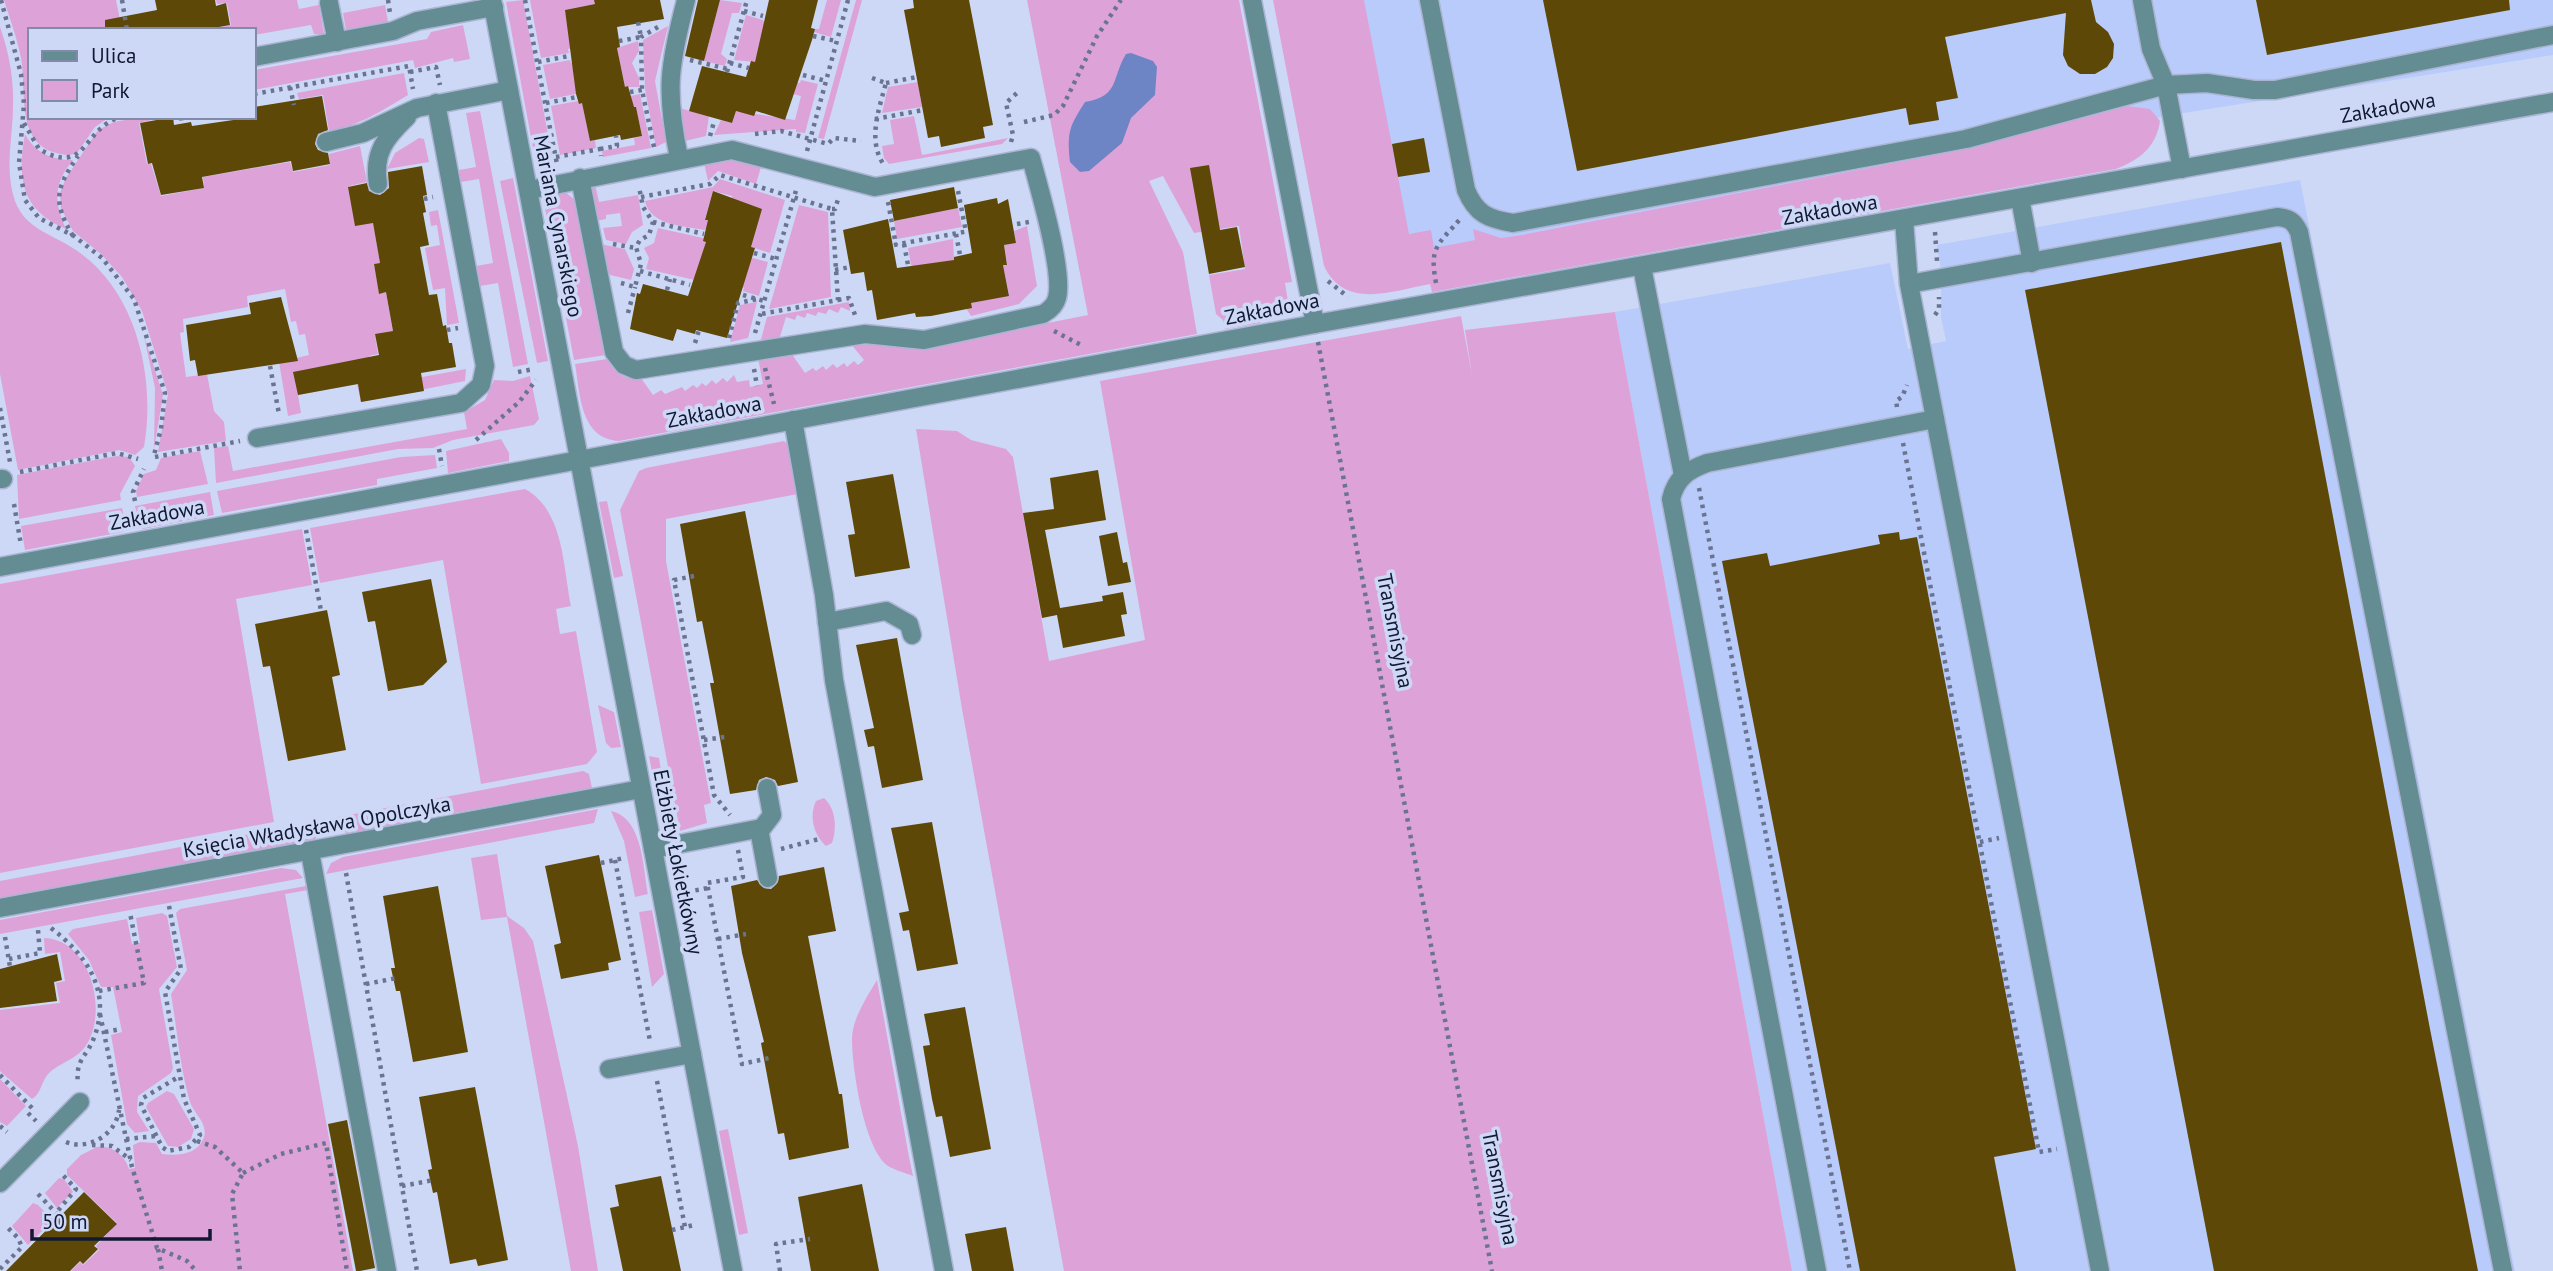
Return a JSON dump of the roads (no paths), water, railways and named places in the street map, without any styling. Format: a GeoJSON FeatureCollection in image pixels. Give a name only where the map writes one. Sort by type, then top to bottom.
{"type":"FeatureCollection","features":[{"type":"Feature","properties":{"kind":"street"},"geometry":{"type":"LineString","coordinates":[[679,158],[668,100],[673,56],[686,0]]}},
{"type":"Feature","properties":{"kind":"street"},"geometry":{"type":"LineString","coordinates":[[1252,0],[1315,324]]}},
{"type":"Feature","properties":{"kind":"street"},"geometry":{"type":"LineString","coordinates":[[1429,0],[1466,190],[1472,205],[1486,218],[1513,223],[1966,139],[2166,85],[2207,83],[2254,90],[2275,90],[2553,34]]}},
{"type":"Feature","properties":{"kind":"street"},"geometry":{"type":"LineString","coordinates":[[2142,0],[2151,49],[2166,85],[2182,170]]}},
{"type":"Feature","properties":{"kind":"street"},"geometry":{"type":"LineString","coordinates":[[329,3],[337,42]]}},
{"type":"Feature","properties":{"kind":"street"},"geometry":{"type":"LineString","coordinates":[[256,57],[393,32],[417,21],[493,4]]}},
{"type":"Feature","properties":{"kind":"street","name":"Mariana Cynarskiego"},"geometry":{"type":"LineString","coordinates":[[493,4],[579,461]]}},
{"type":"Feature","properties":{"kind":"street"},"geometry":{"type":"LineString","coordinates":[[326,142],[363,133],[417,108],[509,90]]}},
{"type":"Feature","properties":{"kind":"street"},"geometry":{"type":"LineString","coordinates":[[257,438],[461,402],[481,385],[485,366],[440,102]]}},
{"type":"Feature","properties":{"kind":"street","name":"Zakładowa"},"geometry":{"type":"LineString","coordinates":[[0,567],[1315,324],[2553,102]]}},
{"type":"Feature","properties":{"kind":"street"},"geometry":{"type":"LineString","coordinates":[[378,184],[376,170],[380,147],[417,108]]}},
{"type":"Feature","properties":{"kind":"street"},"geometry":{"type":"LineString","coordinates":[[529,190],[580,178],[679,158],[732,150],[875,187],[1031,158],[1058,282],[1058,296],[1053,306],[1037,315],[923,340],[858,335],[755,348],[652,369],[629,369],[614,352],[580,178]]}},
{"type":"Feature","properties":{"kind":"street"},"geometry":{"type":"LineString","coordinates":[[2020,198],[2032,263]]}},
{"type":"Feature","properties":{"kind":"street"},"geometry":{"type":"LineString","coordinates":[[1909,284],[2277,217],[2288,218],[2299,232],[2503,1271]]}},
{"type":"Feature","properties":{"kind":"street"},"geometry":{"type":"LineString","coordinates":[[1904,220],[1909,284],[2100,1271]]}},
{"type":"Feature","properties":{"kind":"street"},"geometry":{"type":"LineString","coordinates":[[1642,267],[1683,475]]}},
{"type":"Feature","properties":{"kind":"street"},"geometry":{"type":"LineString","coordinates":[[1817,1271],[1671,499],[1674,486],[1683,475],[1707,463],[1935,419]]}},
{"type":"Feature","properties":{"kind":"street"},"geometry":{"type":"LineString","coordinates":[[786,421],[827,622],[834,680],[944,1271]]}},
{"type":"Feature","properties":{"kind":"street","name":"Elżbiety Łokietkówny"},"geometry":{"type":"LineString","coordinates":[[579,461],[733,1271]]}},
{"type":"Feature","properties":{"kind":"street"},"geometry":{"type":"LineString","coordinates":[[827,622],[886,611],[909,624],[912,635]]}},
{"type":"Feature","properties":{"kind":"street"},"geometry":{"type":"LineString","coordinates":[[653,849],[759,829],[769,822],[772,815],[767,788]]}},
{"type":"Feature","properties":{"kind":"street","name":"Księcia Władysława Opolczyka"},"geometry":{"type":"LineString","coordinates":[[0,908],[641,789]]}},
{"type":"Feature","properties":{"kind":"street"},"geometry":{"type":"LineString","coordinates":[[759,829],[768,878]]}},
{"type":"Feature","properties":{"kind":"street"},"geometry":{"type":"LineString","coordinates":[[310,852],[387,1271]]}},
{"type":"Feature","properties":{"kind":"street"},"geometry":{"type":"LineString","coordinates":[[609,1069],[692,1054]]}},
{"type":"Feature","properties":{"kind":"street"},"geometry":{"type":"LineString","coordinates":[[0,1183],[80,1102]]}}]}
